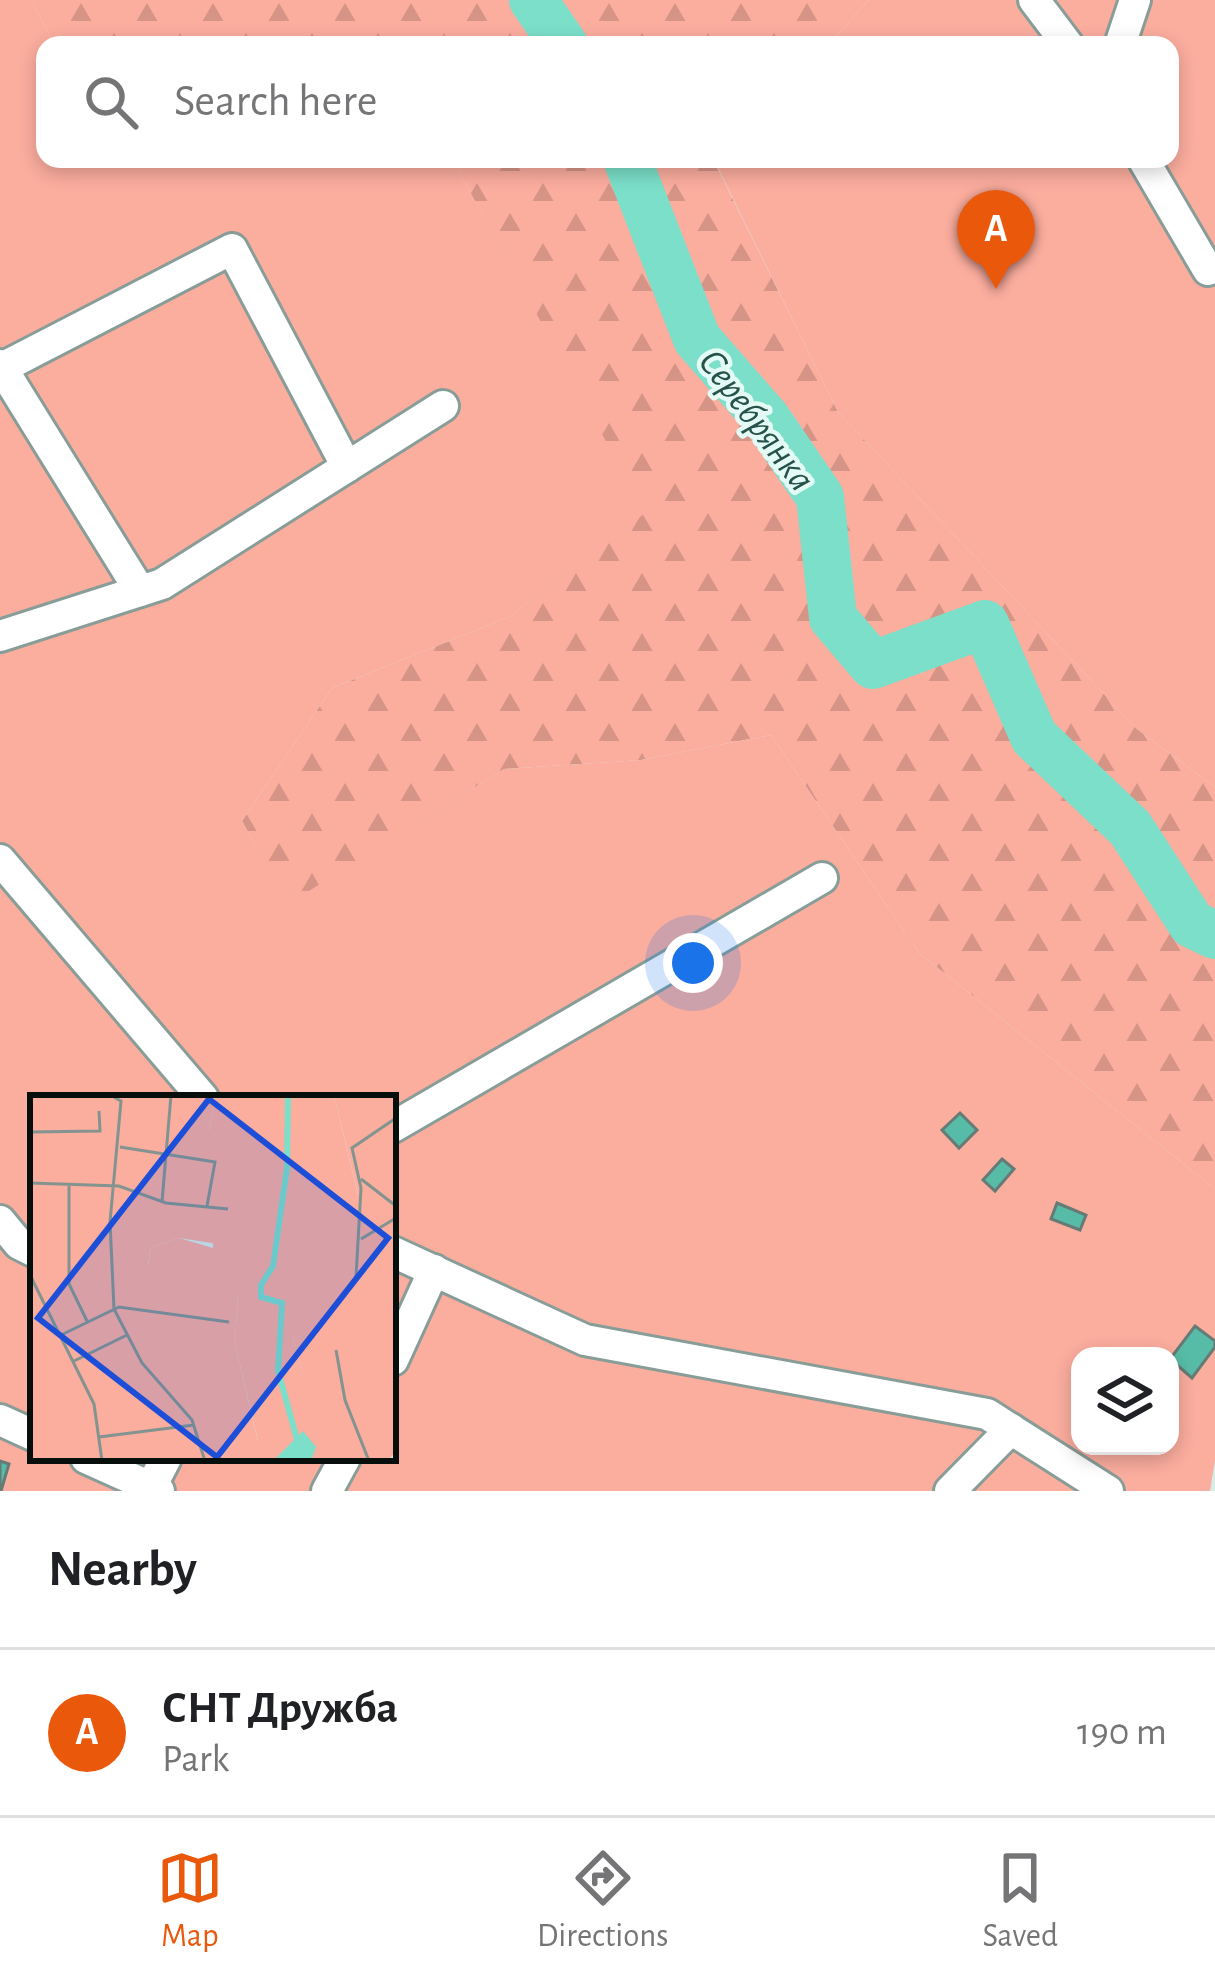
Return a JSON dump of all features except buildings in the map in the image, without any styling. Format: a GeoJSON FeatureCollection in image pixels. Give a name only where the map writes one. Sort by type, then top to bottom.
{"type":"FeatureCollection","features":[{"type":"Feature","properties":{"kind":"lane"},"geometry":{"type":"LineString","coordinates":[[1034,0],[1061,36]]}},
{"type":"Feature","properties":{"kind":"lane"},"geometry":{"type":"LineString","coordinates":[[1123,36],[1135,0]]}},
{"type":"Feature","properties":{"kind":"lane"},"geometry":{"type":"LineString","coordinates":[[1148,168],[1208,269]]}},
{"type":"Feature","properties":{"kind":"lane"},"geometry":{"type":"LineString","coordinates":[[140,591],[0,367],[232,249],[347,467]]}},
{"type":"Feature","properties":{"kind":"lane"},"geometry":{"type":"LineString","coordinates":[[0,636],[162,584],[443,406]]}},
{"type":"Feature","properties":{"kind":"lane"},"geometry":{"type":"LineString","coordinates":[[0,860],[200,1095]]}},
{"type":"Feature","properties":{"kind":"lane"},"geometry":{"type":"LineString","coordinates":[[396,1125],[822,878]]}},
{"type":"Feature","properties":{"kind":"lane"},"geometry":{"type":"LineString","coordinates":[[0,1220],[19,1244],[30,1250]]}},
{"type":"Feature","properties":{"kind":"lane"},"geometry":{"type":"LineString","coordinates":[[396,1253],[585,1340],[987,1414],[1108,1491]]}},
{"type":"Feature","properties":{"kind":"lane"},"geometry":{"type":"LineString","coordinates":[[396,1353],[434,1270]]}},
{"type":"Feature","properties":{"kind":"lane"},"geometry":{"type":"LineString","coordinates":[[0,1420],[30,1434]]}},
{"type":"Feature","properties":{"kind":"lane"},"geometry":{"type":"LineString","coordinates":[[950,1491],[1011,1429]]}},
{"type":"Feature","properties":{"kind":"lane"},"geometry":{"type":"LineString","coordinates":[[93,1461],[155,1489]]}},
{"type":"Feature","properties":{"kind":"lane"},"geometry":{"type":"LineString","coordinates":[[328,1491],[343,1461]]}},
{"type":"Feature","properties":{"kind":"green space"},"geometry":{"type":"Polygon","coordinates":[[[0,0],[31,0],[50,36],[36,36],[36,168],[457,168],[645,513],[509,617],[332,688],[242,821],[288,904],[504,769],[641,760],[771,735],[919,953],[1215,1189],[1215,1460],[1210,1491],[0,1491],[0,0]]]}},
{"type":"Feature","properties":{"kind":"green space"},"geometry":{"type":"Polygon","coordinates":[[[31,0],[869,0],[836,36],[50,36],[31,0]]]}},
{"type":"Feature","properties":{"kind":"green space"},"geometry":{"type":"Polygon","coordinates":[[[869,0],[1215,0],[1215,787],[1137,729],[838,412],[718,168],[1179,168],[1179,36],[836,36],[869,0]]]}},
{"type":"Feature","properties":{"kind":"green space"},"geometry":{"type":"Polygon","coordinates":[[[457,168],[717,168],[838,412],[1137,729],[1215,787],[1215,1189],[919,953],[771,735],[641,760],[504,769],[288,905],[242,821],[332,688],[509,617],[644,513],[457,168]]]}},
{"type":"Feature","properties":{"kind":"waterway","name":"Серебрянка"},"geometry":{"type":"LineString","coordinates":[[533,0],[558,36]]}},
{"type":"Feature","properties":{"kind":"waterway","name":"Серебрянка"},"geometry":{"type":"LineString","coordinates":[[630,168],[697,339],[766,418],[820,497],[833,618],[873,665],[985,624],[1034,737],[1130,828],[1192,924],[1215,935]]}},
{"type":"Feature","properties":{"kind":"place","name":"СНТ Дружба"},"geometry":{"type":"Point","coordinates":[996,289]}}]}
